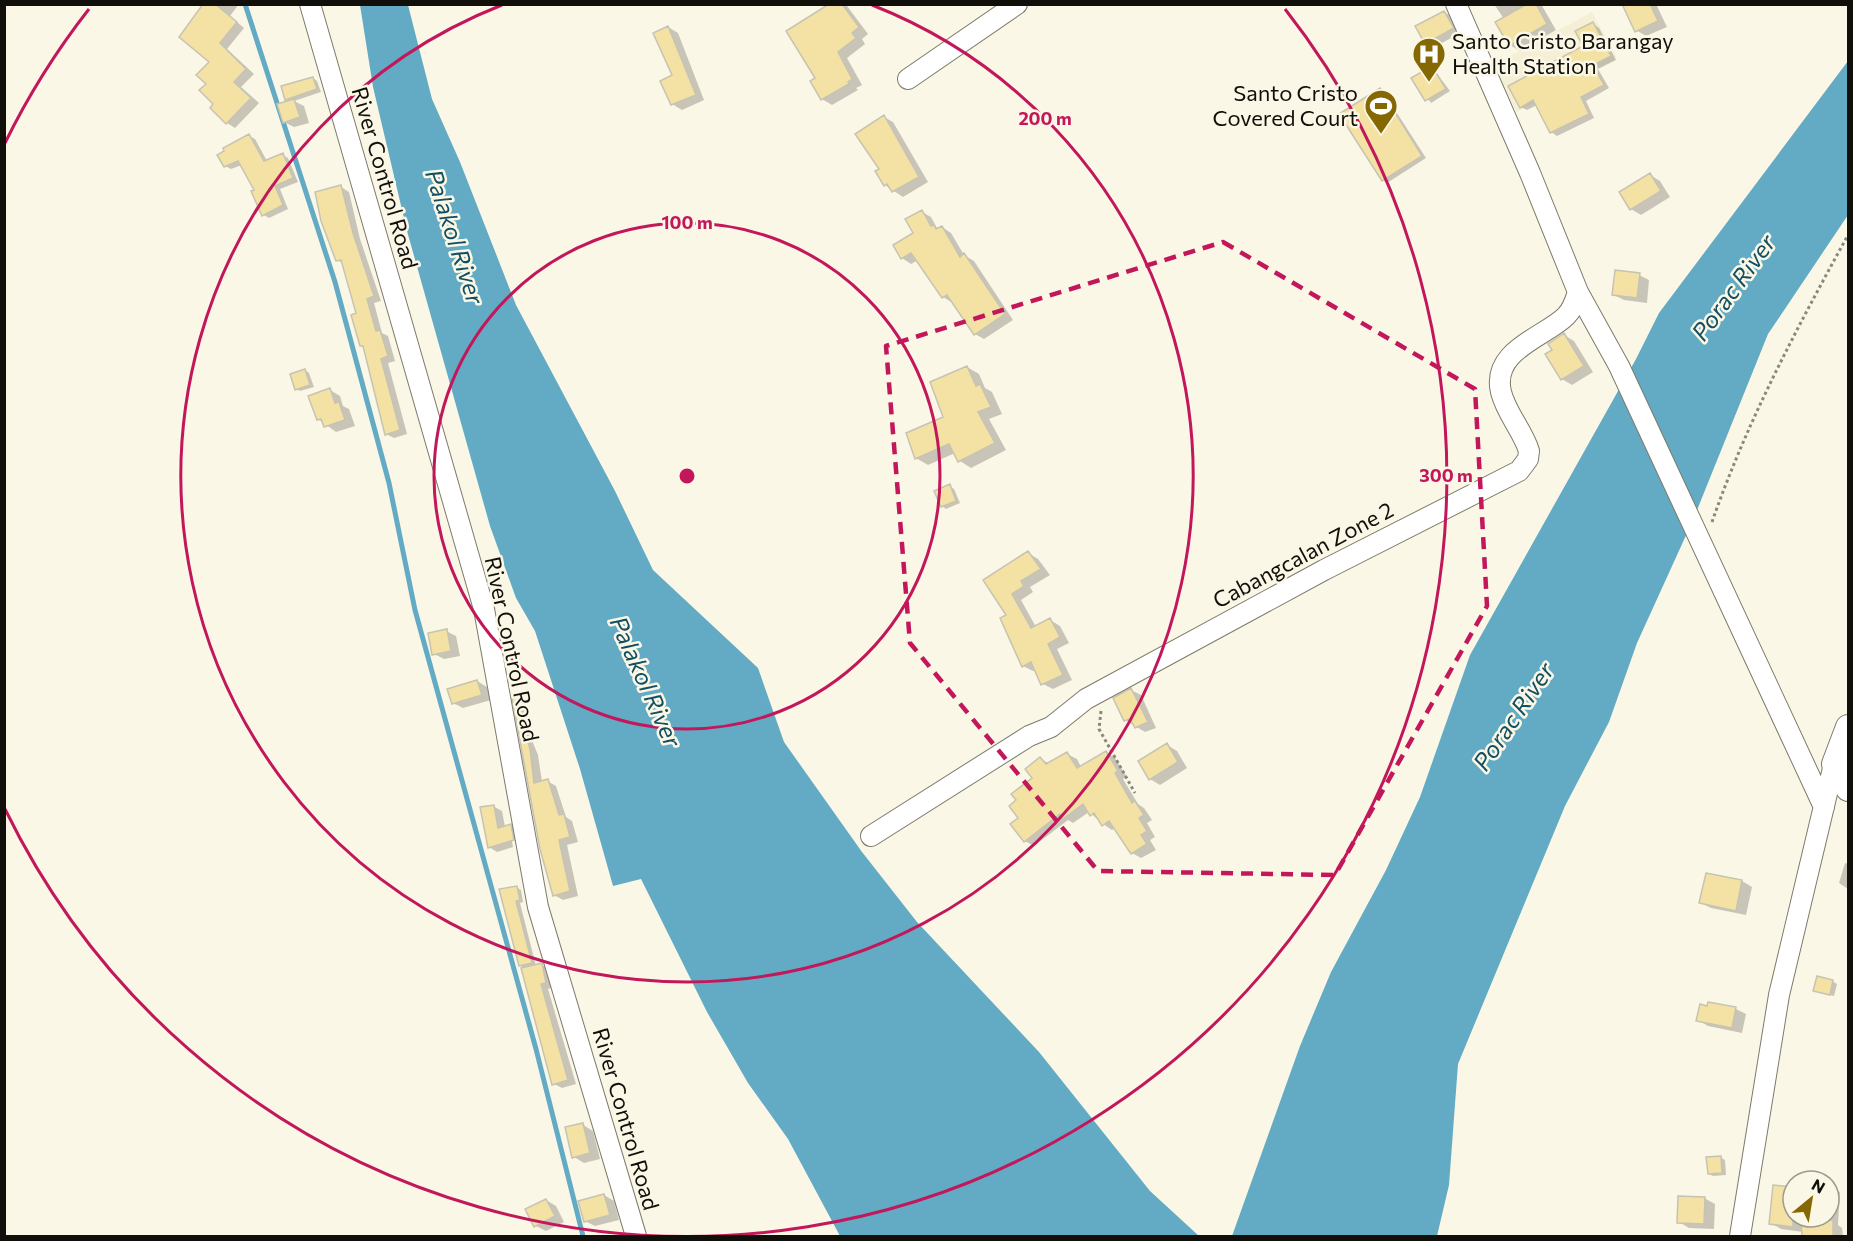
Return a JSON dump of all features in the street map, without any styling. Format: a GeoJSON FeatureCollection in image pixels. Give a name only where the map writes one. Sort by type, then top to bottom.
{"type":"FeatureCollection","features":[{"type":"Feature","properties":{"kind":"street","name":"River Control Road"},"geometry":{"type":"LineString","coordinates":[[310,4],[484,609],[538,907],[636,1236]]}},
{"type":"Feature","properties":{"kind":"street"},"geometry":{"type":"LineString","coordinates":[[908,79],[1017,4]]}},
{"type":"Feature","properties":{"kind":"street"},"geometry":{"type":"LineString","coordinates":[[1456,4],[1530,173],[1578,292],[1619,366],[1824,807]]}},
{"type":"Feature","properties":{"kind":"street","name":"Cabangcalan Zone 2"},"geometry":{"type":"LineString","coordinates":[[871,836],[1029,736],[1051,727],[1086,699],[1324,570],[1519,471],[1528,459],[1529,451],[1501,394],[1501,374],[1517,350],[1536,334],[1566,316],[1574,306],[1578,292]]}},
{"type":"Feature","properties":{"kind":"street"},"geometry":{"type":"LineString","coordinates":[[1740,1236],[1779,995],[1834,764],[1848,727]]}},
{"type":"Feature","properties":{"kind":"street"},"geometry":{"type":"LineString","coordinates":[[1834,764],[1848,789]]}},
{"type":"Feature","properties":{"kind":"path"},"geometry":{"type":"LineString","coordinates":[[1701,539],[1789,342],[1848,235]]}},
{"type":"Feature","properties":{"kind":"path"},"geometry":{"type":"LineString","coordinates":[[1104,689],[1099,729],[1135,793]]}},
{"type":"Feature","properties":{"kind":"highlighted area"},"geometry":{"type":"Polygon","coordinates":[[[1223,242],[1475,389],[1487,606],[1335,875],[1098,871],[910,643],[886,346],[1223,242]]]}},
{"type":"Feature","properties":{"kind":"shaded area"},"geometry":{"type":"Polygon","coordinates":[[[1592,12],[1617,58],[1517,112],[1491,66],[1592,12]]]}},
{"type":"Feature","properties":{"kind":"water","name":"Palakol River"},"geometry":{"type":"Polygon","coordinates":[[[360,5],[408,5],[432,99],[460,162],[516,305],[615,491],[653,570],[758,668],[784,742],[862,852],[917,922],[1039,1052],[1150,1191],[1199,1236],[840,1236],[788,1139],[748,1083],[707,1012],[641,879],[613,886],[580,769],[535,631],[516,598],[490,526],[407,231],[373,87],[360,5]]]}},
{"type":"Feature","properties":{"kind":"water","name":"Porac River"},"geometry":{"type":"Polygon","coordinates":[[[1848,61],[1848,215],[1768,334],[1693,520],[1637,643],[1609,722],[1565,806],[1458,1064],[1449,1185],[1437,1236],[1232,1236],[1300,1046],[1331,972],[1386,870],[1420,797],[1470,655],[1636,359],[1659,313],[1848,61]]]}},
{"type":"Feature","properties":{"kind":"building"},"geometry":{"type":"Polygon","coordinates":[[[203,4],[215,4],[237,22],[220,43],[246,69],[234,82],[251,98],[226,124],[210,108],[213,104],[199,90],[206,84],[196,75],[209,62],[179,37],[203,4]]]}},
{"type":"Feature","properties":{"kind":"building"},"geometry":{"type":"Polygon","coordinates":[[[829,4],[842,4],[859,27],[852,33],[856,38],[838,52],[852,79],[848,82],[849,84],[821,100],[810,81],[815,78],[786,31],[829,4]]]}},
{"type":"Feature","properties":{"kind":"building"},"geometry":{"type":"Polygon","coordinates":[[[1527,4],[1536,4],[1547,24],[1509,46],[1495,22],[1527,4]]]}},
{"type":"Feature","properties":{"kind":"building"},"geometry":{"type":"Polygon","coordinates":[[[1622,4],[1650,4],[1658,21],[1635,32],[1622,4]]]}},
{"type":"Feature","properties":{"kind":"building"},"geometry":{"type":"Polygon","coordinates":[[[1444,11],[1454,28],[1425,44],[1415,26],[1444,11]]]}},
{"type":"Feature","properties":{"kind":"building"},"geometry":{"type":"Polygon","coordinates":[[[1593,22],[1611,56],[1593,65],[1604,85],[1581,97],[1589,114],[1550,133],[1533,100],[1520,108],[1508,86],[1583,46],[1575,31],[1593,22]]]}},
{"type":"Feature","properties":{"kind":"building"},"geometry":{"type":"Polygon","coordinates":[[[668,26],[696,95],[671,105],[660,81],[672,75],[653,33],[668,26]]]}},
{"type":"Feature","properties":{"kind":"building","name":"Santo Cristo Barangay Health Station"},"geometry":{"type":"Polygon","coordinates":[[[1432,66],[1446,89],[1425,101],[1411,78],[1432,66]]]}},
{"type":"Feature","properties":{"kind":"building"},"geometry":{"type":"Polygon","coordinates":[[[313,77],[317,89],[285,100],[281,86],[313,77]]]}},
{"type":"Feature","properties":{"kind":"building","name":"Santo Cristo Covered Court"},"geometry":{"type":"Polygon","coordinates":[[[1380,88],[1422,156],[1382,181],[1339,114],[1380,88]]]}},
{"type":"Feature","properties":{"kind":"building"},"geometry":{"type":"Polygon","coordinates":[[[294,99],[300,117],[283,123],[277,104],[294,99]]]}},
{"type":"Feature","properties":{"kind":"building"},"geometry":{"type":"Polygon","coordinates":[[[884,115],[919,177],[892,192],[887,184],[884,186],[875,171],[879,169],[855,134],[884,115]]]}},
{"type":"Feature","properties":{"kind":"building"},"geometry":{"type":"Polygon","coordinates":[[[249,134],[264,161],[283,153],[293,178],[275,186],[283,205],[262,216],[251,191],[254,190],[238,161],[224,167],[217,155],[224,151],[223,148],[249,134]]]}},
{"type":"Feature","properties":{"kind":"building"},"geometry":{"type":"Polygon","coordinates":[[[1650,173],[1661,191],[1630,210],[1619,192],[1650,173]]]}},
{"type":"Feature","properties":{"kind":"building"},"geometry":{"type":"Polygon","coordinates":[[[341,185],[353,233],[374,296],[367,299],[376,331],[380,330],[388,356],[381,359],[400,430],[385,435],[363,346],[360,346],[351,315],[356,313],[341,260],[336,261],[321,221],[315,192],[341,185]]]}},
{"type":"Feature","properties":{"kind":"building"},"geometry":{"type":"Polygon","coordinates":[[[922,210],[931,226],[934,225],[936,229],[942,226],[960,257],[964,253],[1005,314],[974,335],[947,295],[942,298],[911,253],[901,259],[893,245],[913,233],[905,219],[922,210]]]}},
{"type":"Feature","properties":{"kind":"building"},"geometry":{"type":"Polygon","coordinates":[[[1615,270],[1640,273],[1637,298],[1612,295],[1615,270]]]}},
{"type":"Feature","properties":{"kind":"building"},"geometry":{"type":"Polygon","coordinates":[[[1564,333],[1584,366],[1561,380],[1545,354],[1552,350],[1548,344],[1564,333]]]}},
{"type":"Feature","properties":{"kind":"building"},"geometry":{"type":"Polygon","coordinates":[[[967,366],[976,386],[980,384],[991,407],[978,412],[995,443],[958,462],[949,444],[915,459],[906,433],[943,417],[930,382],[967,366]]]}},
{"type":"Feature","properties":{"kind":"building"},"geometry":{"type":"Polygon","coordinates":[[[305,369],[310,385],[295,390],[290,374],[305,369]]]}},
{"type":"Feature","properties":{"kind":"building"},"geometry":{"type":"Polygon","coordinates":[[[330,388],[335,403],[339,402],[345,420],[324,427],[321,419],[317,420],[308,396],[330,388]]]}},
{"type":"Feature","properties":{"kind":"building"},"geometry":{"type":"Polygon","coordinates":[[[950,484],[956,501],[941,507],[934,491],[950,484]]]}},
{"type":"Feature","properties":{"kind":"building"},"geometry":{"type":"Polygon","coordinates":[[[1028,551],[1041,569],[1021,581],[1024,586],[1012,594],[1031,628],[1050,618],[1060,637],[1048,644],[1063,675],[1041,685],[1031,662],[1022,667],[1000,618],[1006,615],[983,580],[1028,551]]]}},
{"type":"Feature","properties":{"kind":"building"},"geometry":{"type":"Polygon","coordinates":[[[447,629],[451,651],[432,655],[428,633],[447,629]]]}},
{"type":"Feature","properties":{"kind":"building"},"geometry":{"type":"Polygon","coordinates":[[[477,680],[482,695],[452,704],[447,689],[477,680]]]}},
{"type":"Feature","properties":{"kind":"building"},"geometry":{"type":"Polygon","coordinates":[[[1131,688],[1148,722],[1135,728],[1130,719],[1124,721],[1113,698],[1131,688]]]}},
{"type":"Feature","properties":{"kind":"building"},"geometry":{"type":"Polygon","coordinates":[[[517,697],[523,734],[526,733],[530,749],[534,783],[548,779],[559,815],[564,814],[570,837],[559,840],[570,891],[553,896],[540,849],[512,698],[517,697]]]}},
{"type":"Feature","properties":{"kind":"building"},"geometry":{"type":"Polygon","coordinates":[[[1167,743],[1178,762],[1149,780],[1138,761],[1167,743]]]}},
{"type":"Feature","properties":{"kind":"building"},"geometry":{"type":"Polygon","coordinates":[[[1106,751],[1132,803],[1135,801],[1144,815],[1139,818],[1147,831],[1141,835],[1147,844],[1131,854],[1109,821],[1102,826],[1094,813],[1090,816],[1083,804],[1063,819],[1060,814],[1024,842],[1010,824],[1018,818],[1009,806],[1016,800],[1011,794],[1032,778],[1025,769],[1040,757],[1046,764],[1067,752],[1077,768],[1106,751]]]}},
{"type":"Feature","properties":{"kind":"building"},"geometry":{"type":"Polygon","coordinates":[[[494,805],[498,828],[511,824],[514,840],[488,848],[480,807],[494,805]]]}},
{"type":"Feature","properties":{"kind":"building"},"geometry":{"type":"Polygon","coordinates":[[[1706,873],[1742,880],[1736,911],[1699,903],[1706,873]]]}},
{"type":"Feature","properties":{"kind":"building"},"geometry":{"type":"Polygon","coordinates":[[[517,886],[520,900],[516,901],[532,963],[519,966],[499,889],[517,886]]]}},
{"type":"Feature","properties":{"kind":"building"},"geometry":{"type":"Polygon","coordinates":[[[542,963],[546,983],[541,984],[568,1080],[552,1085],[521,968],[542,963]]]}},
{"type":"Feature","properties":{"kind":"building"},"geometry":{"type":"Polygon","coordinates":[[[1817,976],[1833,980],[1830,995],[1813,991],[1817,976]]]}},
{"type":"Feature","properties":{"kind":"building"},"geometry":{"type":"Polygon","coordinates":[[[1708,1002],[1736,1007],[1732,1028],[1696,1021],[1700,1004],[1707,1006],[1708,1002]]]}},
{"type":"Feature","properties":{"kind":"building"},"geometry":{"type":"Polygon","coordinates":[[[583,1123],[590,1153],[572,1158],[565,1127],[583,1123]]]}},
{"type":"Feature","properties":{"kind":"building"},"geometry":{"type":"Polygon","coordinates":[[[1721,1156],[1722,1173],[1708,1174],[1706,1157],[1721,1156]]]}},
{"type":"Feature","properties":{"kind":"building"},"geometry":{"type":"Polygon","coordinates":[[[1773,1185],[1781,1186],[1781,1226],[1769,1224],[1773,1185]]]}},
{"type":"Feature","properties":{"kind":"building"},"geometry":{"type":"Polygon","coordinates":[[[604,1194],[610,1215],[584,1222],[578,1201],[604,1194]]]}},
{"type":"Feature","properties":{"kind":"building"},"geometry":{"type":"Polygon","coordinates":[[[1678,1196],[1705,1197],[1704,1224],[1677,1223],[1678,1196]]]}},
{"type":"Feature","properties":{"kind":"building"},"geometry":{"type":"Polygon","coordinates":[[[546,1199],[555,1216],[534,1227],[525,1209],[546,1199]]]}},
{"type":"Feature","properties":{"kind":"building"},"geometry":{"type":"Polygon","coordinates":[[[1802,1229],[1833,1229],[1833,1236],[1802,1236],[1802,1229]]]}},
{"type":"Feature","properties":{"kind":"waterway"},"geometry":{"type":"LineString","coordinates":[[245,4],[335,282],[389,483],[415,610],[536,1049],[583,1236]]}},
{"type":"Feature","properties":{"kind":"place","name":"Santo Cristo Barangay Health Station"},"geometry":{"type":"Point","coordinates":[1429,83]}},
{"type":"Feature","properties":{"kind":"place","name":"Santo Cristo Covered Court"},"geometry":{"type":"Point","coordinates":[1381,135]}}]}
